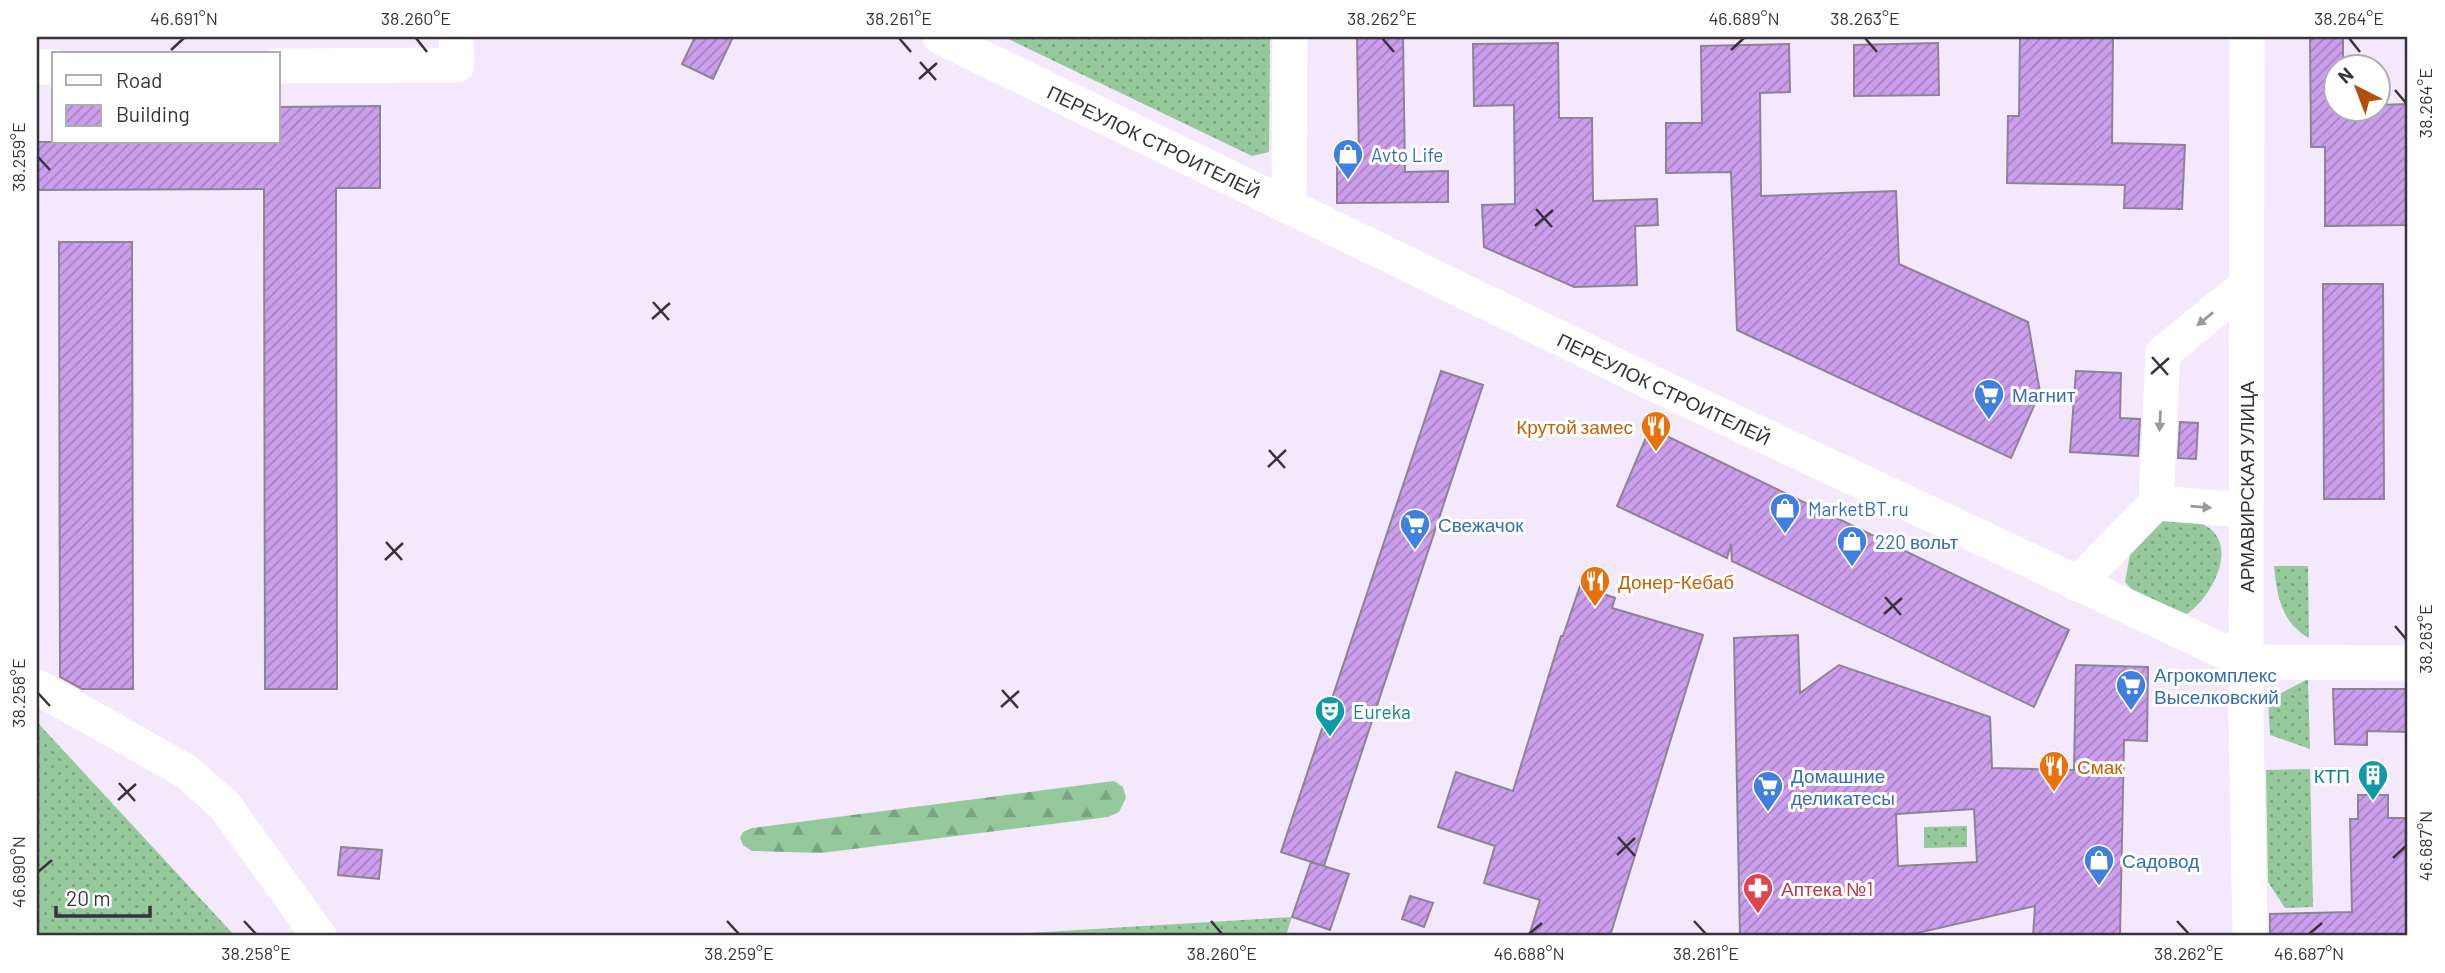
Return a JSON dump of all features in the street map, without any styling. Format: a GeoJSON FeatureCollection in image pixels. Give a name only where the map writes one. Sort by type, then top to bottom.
{"type":"FeatureCollection","features":[{"type":"Feature","properties":{"kind":"street"},"geometry":{"type":"LineString","coordinates":[[280,66],[410,51],[457,65],[456,37]]}},
{"type":"Feature","properties":{"kind":"street","name":"ПЕРЕУЛОК СТРОИТЕЛЕЙ"},"geometry":{"type":"LineString","coordinates":[[940,37],[1588,353],[2246,662],[2408,663]]}},
{"type":"Feature","properties":{"kind":"street"},"geometry":{"type":"LineString","coordinates":[[1289,205],[1290,37]]}},
{"type":"Feature","properties":{"kind":"street","name":"АРМАВИРСКАЯ УЛИЦА"},"geometry":{"type":"LineString","coordinates":[[2247,37],[2245,510],[2250,936]]}},
{"type":"Feature","properties":{"kind":"street"},"geometry":{"type":"LineString","coordinates":[[2077,584],[2156,503],[2163,353],[2246,285]]}},
{"type":"Feature","properties":{"kind":"street"},"geometry":{"type":"LineString","coordinates":[[2156,503],[2245,510]]}},
{"type":"Feature","properties":{"kind":"street"},"geometry":{"type":"LineString","coordinates":[[37,687],[187,772],[202,784],[225,806],[319,936]]}},
{"type":"Feature","properties":{"kind":"green space"},"geometry":{"type":"Polygon","coordinates":[[[1004,37],[1270,37],[1269,152],[1252,156],[1004,37]]]}},
{"type":"Feature","properties":{"kind":"green space"},"geometry":{"type":"Polygon","coordinates":[[[2173,519],[2206,526],[2216,535],[2221,546],[2221,558],[2213,584],[2187,614],[2133,591],[2125,582],[2131,549],[2162,520],[2173,519]]]}},
{"type":"Feature","properties":{"kind":"green space"},"geometry":{"type":"Polygon","coordinates":[[[2274,566],[2308,566],[2309,638],[2286,616],[2279,598],[2274,566]]]}},
{"type":"Feature","properties":{"kind":"green space"},"geometry":{"type":"Polygon","coordinates":[[[2308,679],[2310,749],[2270,735],[2268,700],[2308,679]]]}},
{"type":"Feature","properties":{"kind":"green space"},"geometry":{"type":"Polygon","coordinates":[[[37,722],[235,936],[37,936],[37,722]]]}},
{"type":"Feature","properties":{"kind":"green space"},"geometry":{"type":"Polygon","coordinates":[[[2310,769],[2313,907],[2285,908],[2268,882],[2266,770],[2310,769]]]}},
{"type":"Feature","properties":{"kind":"green space"},"geometry":{"type":"Polygon","coordinates":[[[1114,781],[1123,787],[1126,798],[1119,812],[1108,817],[821,853],[752,851],[743,845],[740,838],[743,832],[752,828],[1114,781]]]}},
{"type":"Feature","properties":{"kind":"green space"},"geometry":{"type":"Polygon","coordinates":[[[1967,826],[1967,847],[1924,848],[1924,827],[1967,826]]]}},
{"type":"Feature","properties":{"kind":"green space"},"geometry":{"type":"Polygon","coordinates":[[[1292,917],[1286,936],[981,936],[1292,917]]]}},
{"type":"Feature","properties":{"kind":"building"},"geometry":{"type":"Polygon","coordinates":[[[695,37],[733,37],[713,79],[682,64],[695,37]]]}},
{"type":"Feature","properties":{"kind":"building"},"geometry":{"type":"Polygon","coordinates":[[[1357,37],[1403,37],[1405,172],[1448,171],[1448,202],[1337,203],[1337,159],[1359,158],[1357,37]]]}},
{"type":"Feature","properties":{"kind":"building"},"geometry":{"type":"Polygon","coordinates":[[[2020,37],[2113,37],[2112,143],[2185,145],[2182,209],[2124,208],[2125,185],[2007,183],[2008,116],[2019,116],[2020,37]]]}},
{"type":"Feature","properties":{"kind":"building"},"geometry":{"type":"Polygon","coordinates":[[[2310,37],[2343,37],[2343,52],[2322,52],[2322,122],[2392,122],[2392,105],[2408,104],[2408,225],[2325,226],[2325,147],[2311,147],[2310,37]]]}},
{"type":"Feature","properties":{"kind":"building"},"geometry":{"type":"Polygon","coordinates":[[[1558,43],[1559,118],[1592,118],[1593,201],[1657,199],[1658,225],[1635,226],[1637,285],[1574,287],[1484,247],[1482,205],[1515,204],[1514,105],[1474,106],[1473,44],[1558,43]]]}},
{"type":"Feature","properties":{"kind":"building"},"geometry":{"type":"Polygon","coordinates":[[[1938,43],[1939,95],[1854,96],[1854,45],[1938,43]]]}},
{"type":"Feature","properties":{"kind":"building"},"geometry":{"type":"Polygon","coordinates":[[[1789,44],[1790,92],[1760,93],[1761,196],[1896,191],[1899,264],[2028,322],[2040,392],[2011,458],[1737,330],[1731,172],[1666,173],[1666,123],[1702,123],[1701,46],[1789,44]]]}},
{"type":"Feature","properties":{"kind":"building"},"geometry":{"type":"Polygon","coordinates":[[[380,106],[380,188],[336,188],[337,689],[265,689],[264,189],[37,190],[37,142],[280,144],[280,107],[380,106]]]}},
{"type":"Feature","properties":{"kind":"building"},"geometry":{"type":"Polygon","coordinates":[[[59,242],[132,242],[133,689],[82,689],[60,677],[59,242]]]}},
{"type":"Feature","properties":{"kind":"building"},"geometry":{"type":"Polygon","coordinates":[[[2323,284],[2383,284],[2384,499],[2324,499],[2323,284]]]}},
{"type":"Feature","properties":{"kind":"building"},"geometry":{"type":"Polygon","coordinates":[[[1441,371],[1483,385],[1324,866],[1281,852],[1441,371]]]}},
{"type":"Feature","properties":{"kind":"building"},"geometry":{"type":"Polygon","coordinates":[[[2076,371],[2121,373],[2120,418],[2140,419],[2138,456],[2070,452],[2076,371]]]}},
{"type":"Feature","properties":{"kind":"building"},"geometry":{"type":"Polygon","coordinates":[[[2180,422],[2198,423],[2196,459],[2178,458],[2180,422]]]}},
{"type":"Feature","properties":{"kind":"building"},"geometry":{"type":"Polygon","coordinates":[[[1650,428],[2069,630],[2034,707],[1732,561],[1731,544],[1727,558],[1617,506],[1650,428]]]}},
{"type":"Feature","properties":{"kind":"building"},"geometry":{"type":"Polygon","coordinates":[[[1580,586],[1615,598],[1612,608],[1703,635],[1610,936],[1529,936],[1540,900],[1484,883],[1495,846],[1438,827],[1456,772],[1513,791],[1561,636],[1580,586]]]}},
{"type":"Feature","properties":{"kind":"building"},"geometry":{"type":"Polygon","coordinates":[[[1798,635],[1800,693],[1839,665],[1990,717],[1992,768],[2074,770],[2076,665],[2148,667],[2147,741],[2124,740],[2120,936],[2033,936],[2035,906],[1904,936],[1740,936],[1734,638],[1798,635]],[[1974,809],[1896,814],[1898,866],[1977,862],[1974,809]]]}},
{"type":"Feature","properties":{"kind":"building"},"geometry":{"type":"Polygon","coordinates":[[[2333,689],[2408,689],[2408,732],[2367,731],[2367,745],[2335,744],[2333,689]]]}},
{"type":"Feature","properties":{"kind":"building"},"geometry":{"type":"Polygon","coordinates":[[[2358,795],[2388,795],[2388,818],[2408,818],[2408,936],[2270,936],[2270,914],[2352,912],[2350,819],[2358,819],[2358,795]]]}},
{"type":"Feature","properties":{"kind":"building"},"geometry":{"type":"Polygon","coordinates":[[[341,847],[382,850],[379,879],[338,875],[341,847]]]}},
{"type":"Feature","properties":{"kind":"building"},"geometry":{"type":"Polygon","coordinates":[[[1311,862],[1349,874],[1330,930],[1292,917],[1311,862]]]}},
{"type":"Feature","properties":{"kind":"building"},"geometry":{"type":"Polygon","coordinates":[[[1410,896],[1433,903],[1424,927],[1402,919],[1410,896]]]}},
{"type":"Feature","properties":{"kind":"place","name":"Avto Life"},"geometry":{"type":"Point","coordinates":[1348,181]}},
{"type":"Feature","properties":{"kind":"place","name":"Магнит"},"geometry":{"type":"Point","coordinates":[1989,421]}},
{"type":"Feature","properties":{"kind":"place","name":"Крутой замес"},"geometry":{"type":"Point","coordinates":[1656,453]}},
{"type":"Feature","properties":{"kind":"place","name":"MarketBT.ru"},"geometry":{"type":"Point","coordinates":[1785,535]}},
{"type":"Feature","properties":{"kind":"place","name":"Свежачок"},"geometry":{"type":"Point","coordinates":[1415,551]}},
{"type":"Feature","properties":{"kind":"place","name":"220 вольт"},"geometry":{"type":"Point","coordinates":[1852,568]}},
{"type":"Feature","properties":{"kind":"place","name":"Донер-Кебаб"},"geometry":{"type":"Point","coordinates":[1595,608]}},
{"type":"Feature","properties":{"kind":"place","name":"Агрокомплекс Выселковский"},"geometry":{"type":"Point","coordinates":[2131,712]}},
{"type":"Feature","properties":{"kind":"place","name":"Eureka"},"geometry":{"type":"Point","coordinates":[1330,738]}},
{"type":"Feature","properties":{"kind":"place","name":"Смак"},"geometry":{"type":"Point","coordinates":[2054,793]}},
{"type":"Feature","properties":{"kind":"place","name":"КТП"},"geometry":{"type":"Point","coordinates":[2373,802]}},
{"type":"Feature","properties":{"kind":"place","name":"Домашние деликатесы"},"geometry":{"type":"Point","coordinates":[1768,813]}},
{"type":"Feature","properties":{"kind":"place","name":"Садовод"},"geometry":{"type":"Point","coordinates":[2099,887]}},
{"type":"Feature","properties":{"kind":"place","name":"Аптека №1"},"geometry":{"type":"Point","coordinates":[1758,915]}}]}
